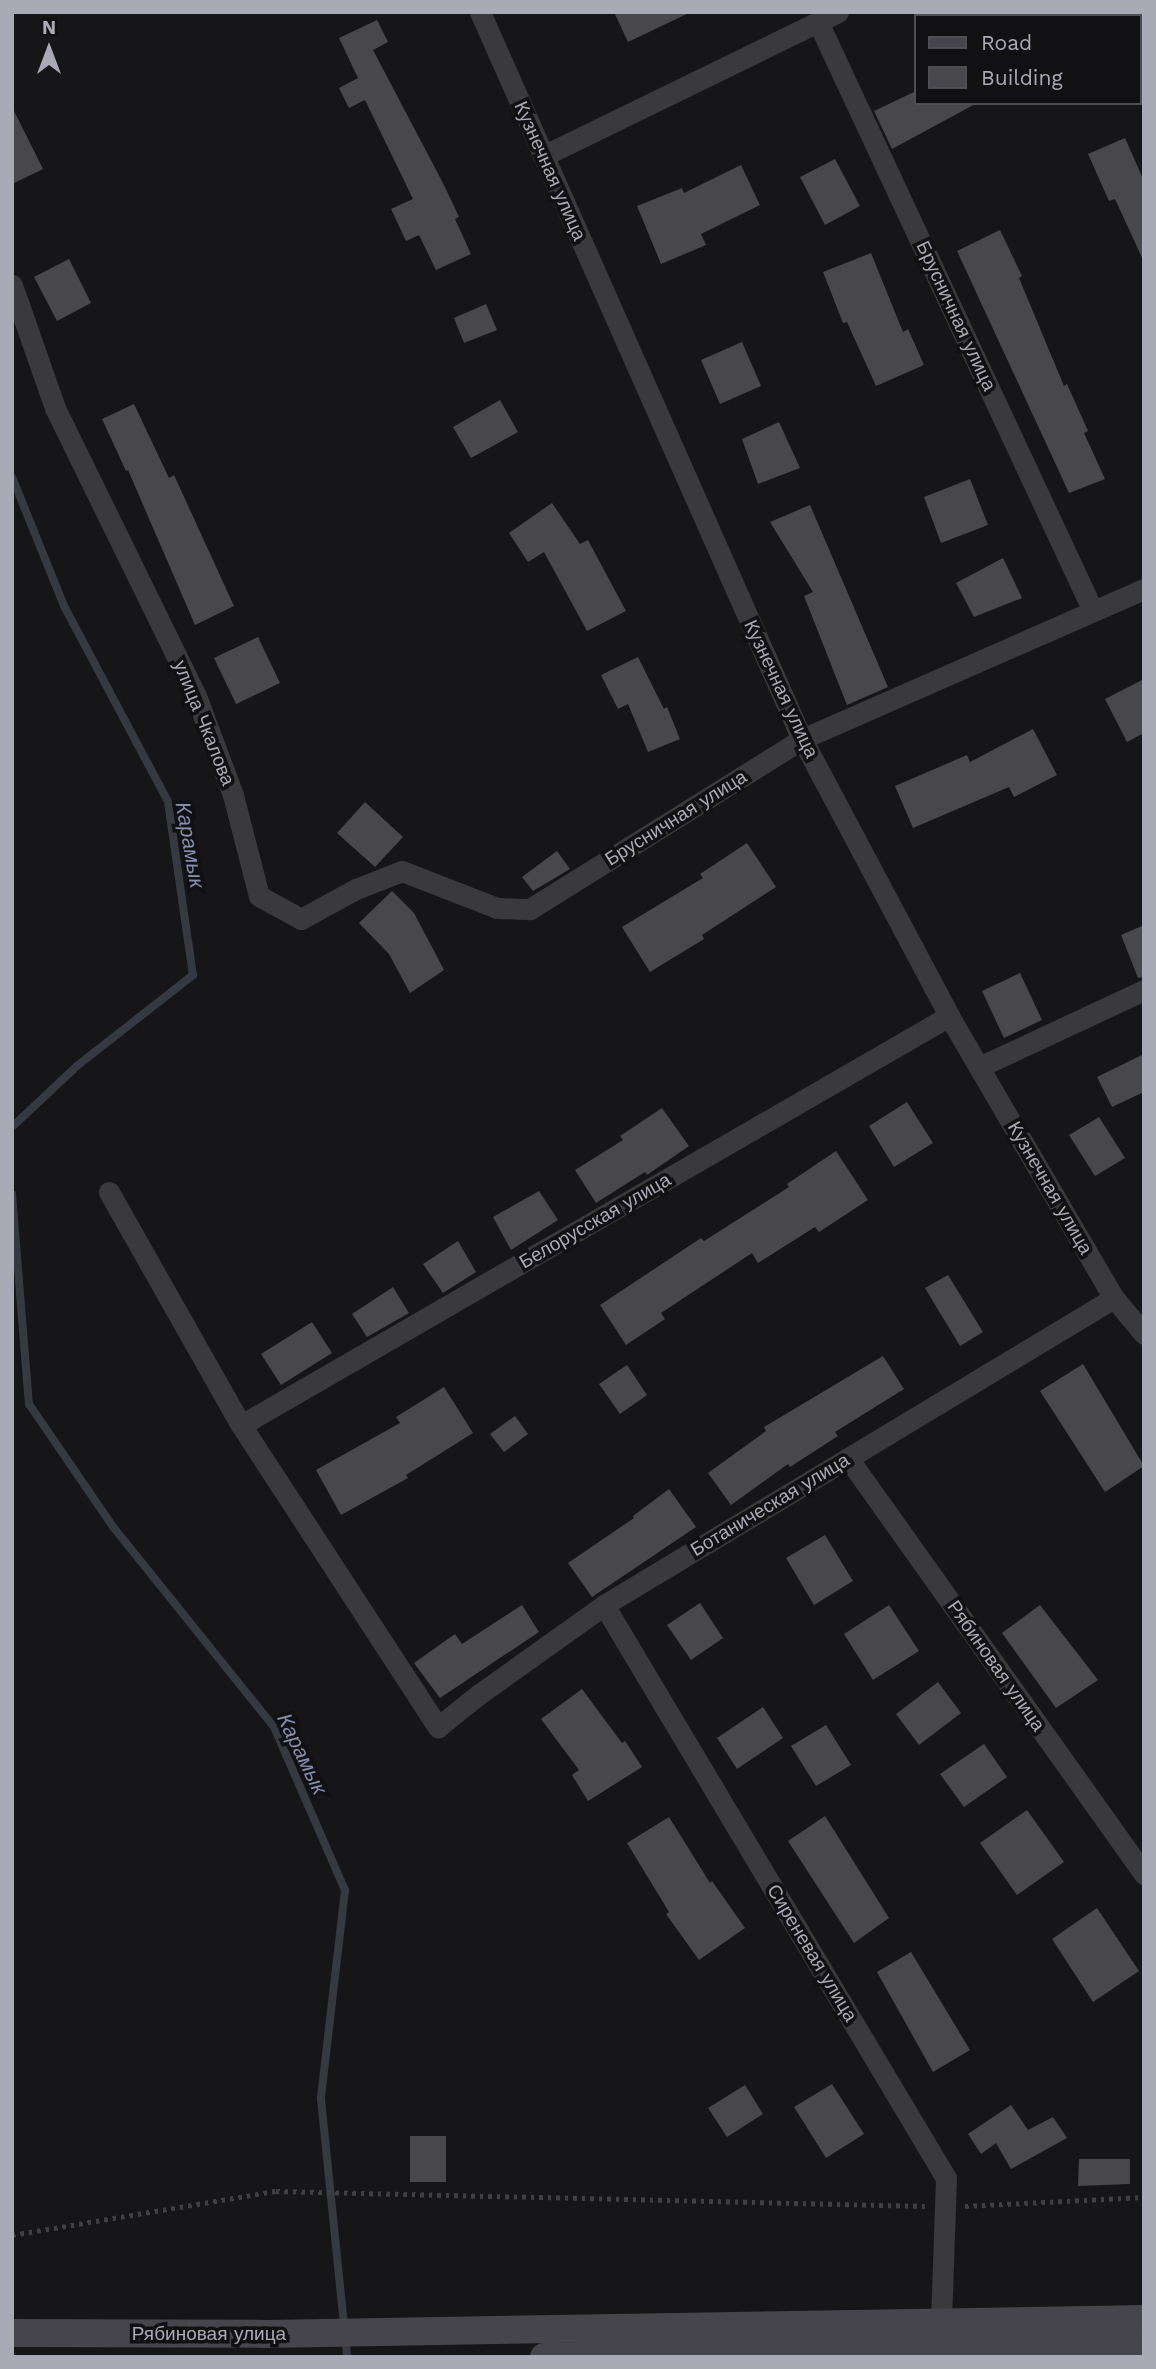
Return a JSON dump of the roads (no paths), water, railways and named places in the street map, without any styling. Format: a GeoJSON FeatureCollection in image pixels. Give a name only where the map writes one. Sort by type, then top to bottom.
{"type":"FeatureCollection","features":[{"type":"Feature","properties":{"kind":"main road","name":"Рябиновая улица"},"geometry":{"type":"LineString","coordinates":[[12,2333],[266,2334],[1144,2319]]}},
{"type":"Feature","properties":{"kind":"main road"},"geometry":{"type":"LineString","coordinates":[[544,2357],[1144,2343]]}},
{"type":"Feature","properties":{"kind":"street","name":"Кузнечная улица"},"geometry":{"type":"LineString","coordinates":[[480,12],[802,739],[949,1016],[1114,1298],[1144,1334]]}},
{"type":"Feature","properties":{"kind":"street"},"geometry":{"type":"LineString","coordinates":[[543,156],[838,12]]}},
{"type":"Feature","properties":{"kind":"street","name":"Брусничная улица"},"geometry":{"type":"LineString","coordinates":[[818,22],[1093,611]]}},
{"type":"Feature","properties":{"kind":"street","name":"улица Чкалова"},"geometry":{"type":"LineString","coordinates":[[12,285],[55,408],[196,696],[233,795],[259,896],[300,919],[356,889],[402,871],[497,908],[530,909]]}},
{"type":"Feature","properties":{"kind":"street","name":"Брусничная улица"},"geometry":{"type":"LineString","coordinates":[[530,909],[802,739],[1144,589]]}},
{"type":"Feature","properties":{"kind":"street"},"geometry":{"type":"LineString","coordinates":[[979,1067],[1144,990]]}},
{"type":"Feature","properties":{"kind":"street","name":"Белорусская улица"},"geometry":{"type":"LineString","coordinates":[[241,1425],[949,1016]]}},
{"type":"Feature","properties":{"kind":"street"},"geometry":{"type":"LineString","coordinates":[[109,1192],[241,1425]]}},
{"type":"Feature","properties":{"kind":"street","name":"Ботаническая улица"},"geometry":{"type":"LineString","coordinates":[[241,1425],[438,1727],[604,1605],[1114,1298]]}},
{"type":"Feature","properties":{"kind":"street","name":"Рябиновая улица"},"geometry":{"type":"LineString","coordinates":[[848,1458],[1144,1874]]}},
{"type":"Feature","properties":{"kind":"street","name":"Сиреневая улица"},"geometry":{"type":"LineString","coordinates":[[604,1605],[946,2178],[941,2323]]}},
{"type":"Feature","properties":{"kind":"waterway","name":"Карамык"},"geometry":{"type":"LineString","coordinates":[[12,477],[64,606],[168,802],[193,975],[77,1066],[12,1127]]}},
{"type":"Feature","properties":{"kind":"waterway","name":"Карамык"},"geometry":{"type":"LineString","coordinates":[[12,1194],[29,1404],[114,1528],[274,1727],[345,1890],[321,2099],[347,2357]]}}]}
